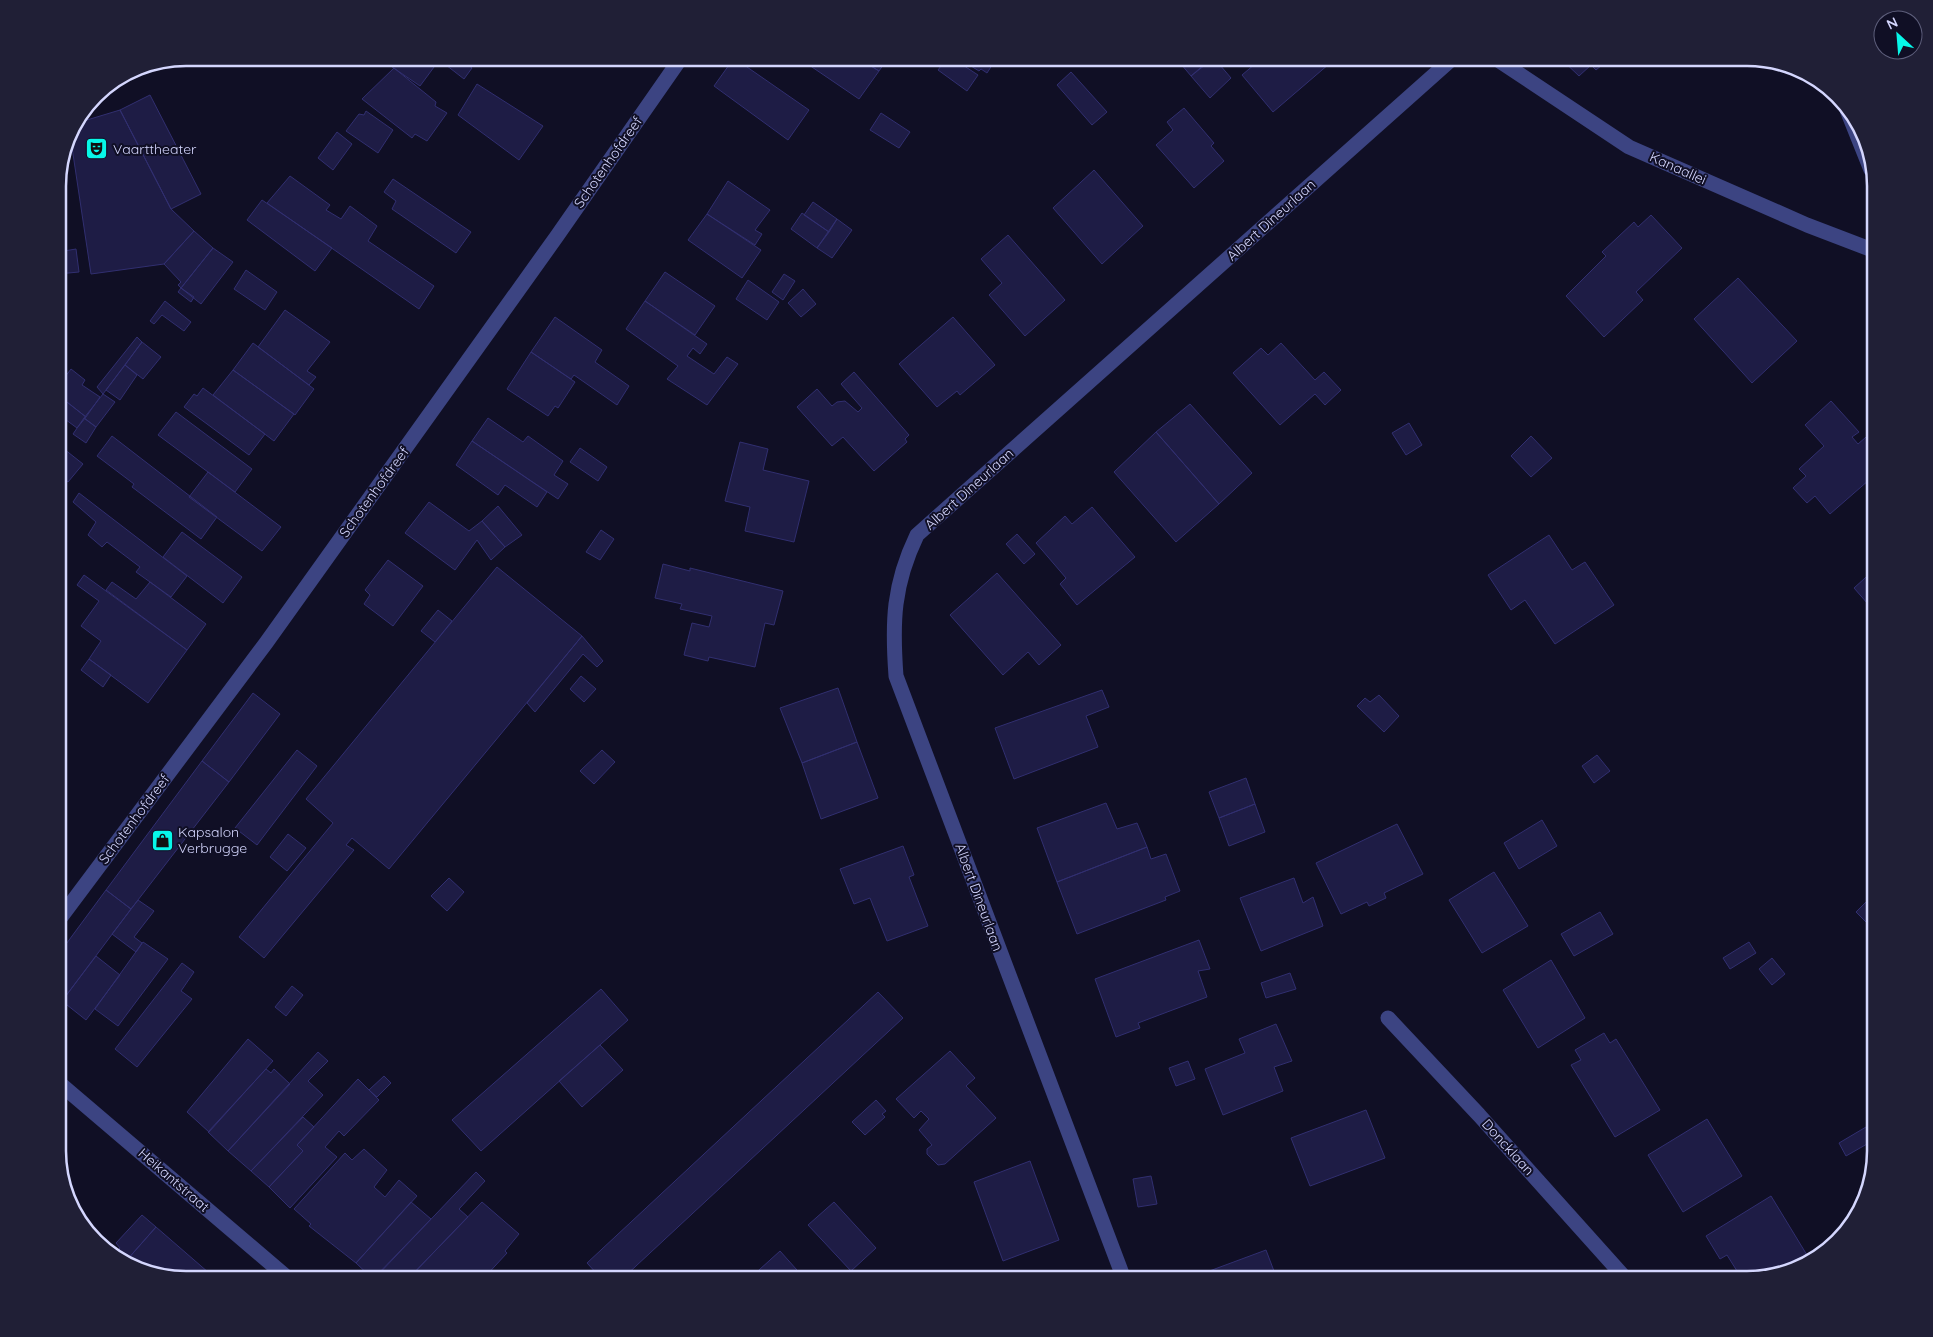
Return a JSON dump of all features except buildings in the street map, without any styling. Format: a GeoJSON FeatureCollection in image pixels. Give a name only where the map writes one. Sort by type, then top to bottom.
{"type":"FeatureCollection","features":[{"type":"Feature","properties":{"kind":"street","name":"Schotenhofdreef"},"geometry":{"type":"LineString","coordinates":[[67,909],[266,643],[557,236],[675,66]]}},
{"type":"Feature","properties":{"kind":"street","name":"Albert Dineurlaan"},"geometry":{"type":"LineString","coordinates":[[1121,1271],[896,676],[893,626],[898,584],[906,558],[918,535],[1444,66]]}},
{"type":"Feature","properties":{"kind":"street","name":"Kanaallei"},"geometry":{"type":"LineString","coordinates":[[1507,66],[1629,147],[1807,225],[1867,248]]}},
{"type":"Feature","properties":{"kind":"street","name":"Doncklaan"},"geometry":{"type":"LineString","coordinates":[[1388,1018],[1479,1115],[1618,1271]]}},
{"type":"Feature","properties":{"kind":"street","name":"Heikantstraat"},"geometry":{"type":"LineString","coordinates":[[67,1090],[278,1271]]}},
{"type":"Feature","properties":{"kind":"place","name":"Vaarttheater"},"geometry":{"type":"Point","coordinates":[97,149]}},
{"type":"Feature","properties":{"kind":"place","name":"Kapsalon Verbrugge"},"geometry":{"type":"Point","coordinates":[162,840]}}]}
